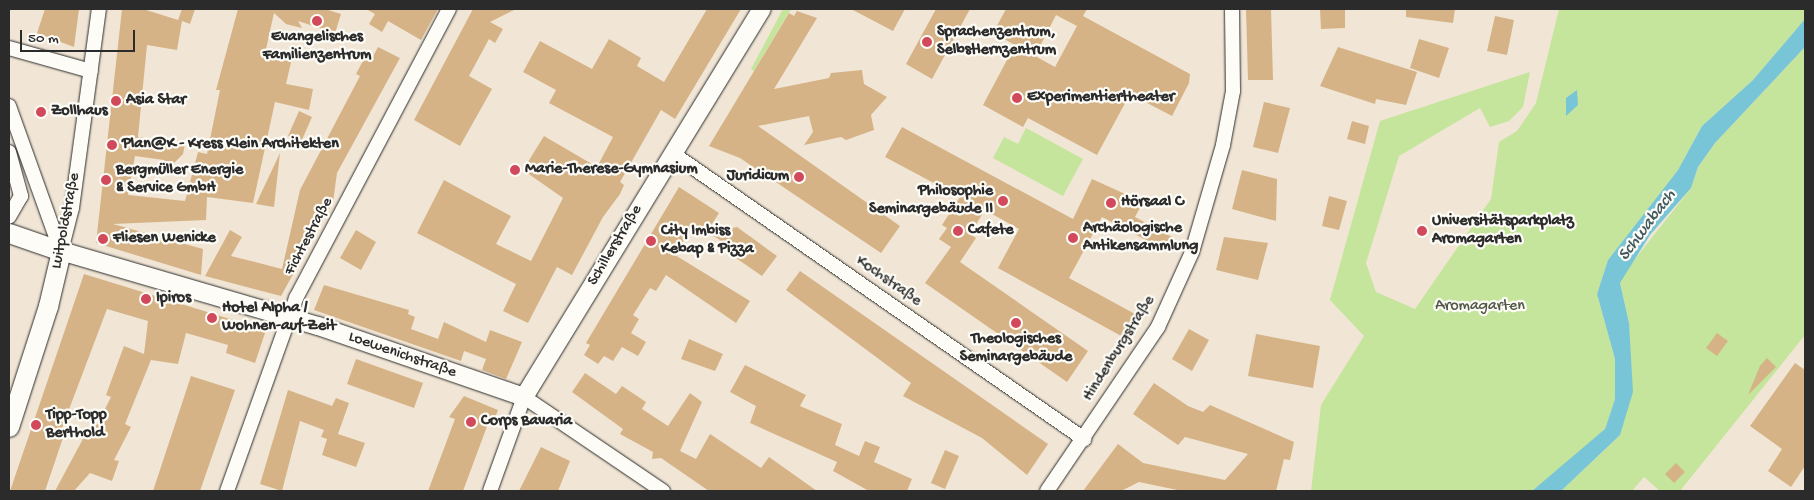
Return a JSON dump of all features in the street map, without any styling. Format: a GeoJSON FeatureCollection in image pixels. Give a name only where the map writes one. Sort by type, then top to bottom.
{"type":"FeatureCollection","features":[{"type":"Feature","properties":{"kind":"main road"},"geometry":{"type":"LineString","coordinates":[[9,233],[61,251]]}},
{"type":"Feature","properties":{"kind":"main road","name":"Luitpoldstraße"},"geometry":{"type":"LineString","coordinates":[[9,427],[48,306],[61,251]]}},
{"type":"Feature","properties":{"kind":"street","name":"Luitpoldstraße"},"geometry":{"type":"LineString","coordinates":[[61,251],[91,71],[99,9]]}},
{"type":"Feature","properties":{"kind":"street","name":"Fichtestraße"},"geometry":{"type":"LineString","coordinates":[[227,491],[289,317],[449,9]]}},
{"type":"Feature","properties":{"kind":"street","name":"Schillerstraße"},"geometry":{"type":"LineString","coordinates":[[490,491],[524,397],[576,318],[672,153],[762,9]]}},
{"type":"Feature","properties":{"kind":"street","name":"Hindenburgstraße"},"geometry":{"type":"LineString","coordinates":[[1047,491],[1158,327],[1192,252],[1223,145],[1233,91],[1232,9]]}},
{"type":"Feature","properties":{"kind":"street"},"geometry":{"type":"LineString","coordinates":[[9,48],[91,71]]}},
{"type":"Feature","properties":{"kind":"street"},"geometry":{"type":"LineString","coordinates":[[9,107],[61,251]]}},
{"type":"Feature","properties":{"kind":"street"},"geometry":{"type":"LineString","coordinates":[[9,152],[21,196],[9,217]]}},
{"type":"Feature","properties":{"kind":"street","name":"Kochstraße"},"geometry":{"type":"LineString","coordinates":[[672,153],[1084,439]]}},
{"type":"Feature","properties":{"kind":"street","name":"Loewenichstraße"},"geometry":{"type":"LineString","coordinates":[[61,251],[289,317],[524,397],[663,491]]}},
{"type":"Feature","properties":{"kind":"green space"},"geometry":{"type":"Polygon","coordinates":[[[783,9],[791,9],[754,71],[751,69],[783,9]]]}},
{"type":"Feature","properties":{"kind":"green space","name":"Aromagarten"},"geometry":{"type":"Polygon","coordinates":[[[1559,9],[1805,9],[1805,19],[1753,80],[1702,126],[1678,170],[1608,260],[1597,294],[1615,359],[1615,399],[1605,429],[1593,441],[1532,491],[1311,491],[1321,405],[1364,336],[1330,300],[1380,121],[1530,72],[1523,107],[1509,121],[1490,127],[1480,108],[1399,156],[1366,263],[1376,292],[1415,309],[1491,199],[1499,142],[1517,131],[1536,103],[1559,9]]]}},
{"type":"Feature","properties":{"kind":"green space"},"geometry":{"type":"Polygon","coordinates":[[[1805,47],[1805,335],[1680,491],[1660,491],[1644,477],[1632,491],[1561,491],[1620,435],[1629,323],[1620,283],[1628,268],[1691,188],[1698,167],[1715,143],[1805,47]]]}},
{"type":"Feature","properties":{"kind":"green space"},"geometry":{"type":"Polygon","coordinates":[[[1026,128],[1083,159],[1063,196],[993,158],[1004,137],[1018,144],[1026,128]]]}},
{"type":"Feature","properties":{"kind":"water","name":"Schwabach"},"geometry":{"type":"Polygon","coordinates":[[[1805,19],[1805,47],[1715,143],[1698,167],[1691,188],[1650,235],[1620,283],[1629,323],[1633,392],[1620,435],[1561,491],[1532,491],[1605,429],[1615,399],[1615,359],[1597,294],[1608,260],[1678,170],[1702,126],[1753,80],[1805,19]]]}},
{"type":"Feature","properties":{"kind":"water"},"geometry":{"type":"Polygon","coordinates":[[[1577,90],[1578,105],[1566,116],[1566,98],[1577,90]]]}},
{"type":"Feature","properties":{"kind":"building"},"geometry":{"type":"Polygon","coordinates":[[[45,9],[79,9],[74,47],[37,33],[45,9]]]}},
{"type":"Feature","properties":{"kind":"building"},"geometry":{"type":"Polygon","coordinates":[[[122,9],[143,9],[178,20],[182,9],[195,9],[190,24],[182,21],[177,50],[147,45],[138,137],[185,144],[183,154],[161,176],[164,160],[135,156],[128,195],[185,201],[198,152],[207,154],[220,90],[216,90],[238,9],[325,9],[341,14],[335,33],[298,21],[302,28],[286,24],[274,13],[264,58],[271,54],[292,58],[286,84],[313,89],[309,110],[275,102],[253,203],[207,197],[206,220],[113,224],[203,249],[201,275],[96,243],[122,9]]]}},
{"type":"Feature","properties":{"kind":"building"},"geometry":{"type":"Polygon","coordinates":[[[366,9],[438,9],[421,40],[388,21],[382,32],[369,24],[375,14],[366,9]]]}},
{"type":"Feature","properties":{"kind":"building"},"geometry":{"type":"Polygon","coordinates":[[[473,9],[516,9],[490,22],[503,29],[495,43],[489,39],[469,76],[492,89],[460,146],[414,120],[473,9]]]}},
{"type":"Feature","properties":{"kind":"building"},"geometry":{"type":"Polygon","coordinates":[[[707,9],[741,9],[675,119],[661,110],[620,182],[624,185],[620,194],[603,217],[572,275],[557,267],[528,323],[503,311],[516,284],[417,233],[444,180],[511,216],[496,244],[531,261],[563,198],[523,170],[544,136],[597,167],[613,137],[549,103],[556,90],[523,72],[540,41],[592,69],[609,39],[641,58],[637,66],[664,82],[707,9]]]}},
{"type":"Feature","properties":{"kind":"building"},"geometry":{"type":"Polygon","coordinates":[[[851,9],[905,9],[893,31],[851,9]]]}},
{"type":"Feature","properties":{"kind":"building"},"geometry":{"type":"Polygon","coordinates":[[[936,9],[970,9],[932,79],[906,64],[936,9]]]}},
{"type":"Feature","properties":{"kind":"building"},"geometry":{"type":"Polygon","coordinates":[[[1006,9],[1087,9],[1083,16],[1190,74],[1189,83],[1172,116],[1130,94],[1097,155],[1028,118],[1023,127],[983,105],[1015,45],[993,33],[1006,9]],[[1056,15],[1035,56],[1055,67],[1077,26],[1056,15]]]}},
{"type":"Feature","properties":{"kind":"building"},"geometry":{"type":"Polygon","coordinates":[[[1246,9],[1271,9],[1273,80],[1248,80],[1246,9]]]}},
{"type":"Feature","properties":{"kind":"building"},"geometry":{"type":"Polygon","coordinates":[[[1320,9],[1345,9],[1345,28],[1321,29],[1320,9]]]}},
{"type":"Feature","properties":{"kind":"building"},"geometry":{"type":"Polygon","coordinates":[[[1406,9],[1455,9],[1453,23],[1406,17],[1406,9]]]}},
{"type":"Feature","properties":{"kind":"building"},"geometry":{"type":"Polygon","coordinates":[[[797,11],[817,18],[774,89],[829,78],[831,73],[862,70],[864,84],[887,97],[871,115],[874,130],[846,140],[841,137],[804,145],[813,132],[809,116],[758,126],[900,226],[881,253],[740,158],[709,146],[789,13],[794,16],[797,11]]]}},
{"type":"Feature","properties":{"kind":"building"},"geometry":{"type":"Polygon","coordinates":[[[1495,16],[1514,20],[1507,55],[1487,51],[1495,16]]]}},
{"type":"Feature","properties":{"kind":"building"},"geometry":{"type":"Polygon","coordinates":[[[1419,39],[1449,48],[1439,78],[1410,68],[1419,39]]]}},
{"type":"Feature","properties":{"kind":"building"},"geometry":{"type":"Polygon","coordinates":[[[378,47],[400,58],[337,173],[333,202],[281,296],[205,276],[230,230],[242,237],[231,256],[282,269],[300,190],[360,76],[356,74],[365,57],[371,60],[378,47]]]}},
{"type":"Feature","properties":{"kind":"building"},"geometry":{"type":"Polygon","coordinates":[[[1338,47],[1417,72],[1406,105],[1376,99],[1375,104],[1320,86],[1338,47]]]}},
{"type":"Feature","properties":{"kind":"building"},"geometry":{"type":"Polygon","coordinates":[[[1264,102],[1290,108],[1278,153],[1253,147],[1264,102]]]}},
{"type":"Feature","properties":{"kind":"building"},"geometry":{"type":"Polygon","coordinates":[[[299,111],[312,117],[301,142],[288,136],[299,111]]]}},
{"type":"Feature","properties":{"kind":"building"},"geometry":{"type":"Polygon","coordinates":[[[1352,121],[1369,126],[1365,144],[1347,139],[1352,121]]]}},
{"type":"Feature","properties":{"kind":"building"},"geometry":{"type":"Polygon","coordinates":[[[902,127],[1073,219],[1092,179],[1143,202],[1135,217],[1172,237],[1165,250],[1102,217],[1069,278],[1135,314],[1123,337],[998,268],[1019,229],[985,210],[970,234],[976,238],[960,262],[1088,351],[1067,382],[925,283],[951,247],[939,239],[947,228],[942,225],[960,197],[885,157],[902,127]]]}},
{"type":"Feature","properties":{"kind":"building"},"geometry":{"type":"Polygon","coordinates":[[[280,153],[274,207],[256,204],[280,153]]]}},
{"type":"Feature","properties":{"kind":"building"},"geometry":{"type":"Polygon","coordinates":[[[1242,170],[1277,179],[1276,221],[1232,209],[1242,170]]]}},
{"type":"Feature","properties":{"kind":"building"},"geometry":{"type":"Polygon","coordinates":[[[679,187],[719,213],[707,232],[694,224],[675,255],[750,301],[736,323],[666,275],[656,291],[650,288],[633,315],[639,319],[631,333],[646,342],[638,356],[622,347],[613,361],[604,356],[598,364],[584,355],[590,345],[586,343],[679,187]]]}},
{"type":"Feature","properties":{"kind":"building"},"geometry":{"type":"Polygon","coordinates":[[[1329,196],[1347,201],[1339,230],[1322,226],[1329,196]]]}},
{"type":"Feature","properties":{"kind":"building"},"geometry":{"type":"Polygon","coordinates":[[[737,227],[777,256],[762,276],[717,245],[720,240],[708,233],[737,227]]]}},
{"type":"Feature","properties":{"kind":"building"},"geometry":{"type":"Polygon","coordinates":[[[356,230],[376,242],[361,270],[340,258],[356,230]]]}},
{"type":"Feature","properties":{"kind":"building"},"geometry":{"type":"Polygon","coordinates":[[[1224,237],[1268,243],[1258,280],[1216,270],[1224,237]]]}},
{"type":"Feature","properties":{"kind":"building"},"geometry":{"type":"Polygon","coordinates":[[[800,271],[1048,444],[1027,475],[982,438],[903,396],[911,383],[786,290],[800,271]]]}},
{"type":"Feature","properties":{"kind":"building"},"geometry":{"type":"Polygon","coordinates":[[[84,274],[266,330],[255,363],[226,353],[228,345],[186,333],[178,364],[151,360],[125,424],[131,427],[114,460],[119,461],[112,481],[90,473],[74,491],[55,491],[92,422],[97,425],[111,397],[106,395],[124,346],[144,354],[148,321],[107,309],[62,428],[66,429],[45,491],[10,491],[84,274]]]}},
{"type":"Feature","properties":{"kind":"building"},"geometry":{"type":"Polygon","coordinates":[[[324,285],[409,310],[408,314],[415,317],[411,329],[438,339],[444,322],[486,342],[490,330],[522,342],[506,379],[482,370],[486,359],[464,351],[461,361],[314,310],[324,285]]]}},
{"type":"Feature","properties":{"kind":"building"},"geometry":{"type":"Polygon","coordinates":[[[1189,329],[1209,340],[1192,371],[1172,359],[1189,329]]]}},
{"type":"Feature","properties":{"kind":"building"},"geometry":{"type":"Polygon","coordinates":[[[1717,333],[1728,341],[1717,356],[1706,348],[1717,333]]]}},
{"type":"Feature","properties":{"kind":"building"},"geometry":{"type":"Polygon","coordinates":[[[1256,334],[1320,346],[1313,388],[1248,376],[1256,334]]]}},
{"type":"Feature","properties":{"kind":"building"},"geometry":{"type":"Polygon","coordinates":[[[689,339],[723,354],[715,371],[681,359],[689,339]]]}},
{"type":"Feature","properties":{"kind":"building"},"geometry":{"type":"Polygon","coordinates":[[[1767,358],[1776,367],[1748,395],[1760,366],[1767,358]]]}},
{"type":"Feature","properties":{"kind":"building"},"geometry":{"type":"Polygon","coordinates":[[[356,359],[423,383],[414,408],[347,384],[356,359]]]}},
{"type":"Feature","properties":{"kind":"building"},"geometry":{"type":"Polygon","coordinates":[[[1795,363],[1805,370],[1805,466],[1791,487],[1768,471],[1782,449],[1750,426],[1795,363]]]}},
{"type":"Feature","properties":{"kind":"building"},"geometry":{"type":"Polygon","coordinates":[[[745,365],[806,395],[800,406],[842,424],[835,445],[859,456],[865,441],[880,447],[874,462],[912,479],[907,491],[869,491],[833,471],[837,462],[750,423],[756,406],[730,392],[745,365]]]}},
{"type":"Feature","properties":{"kind":"building"},"geometry":{"type":"Polygon","coordinates":[[[585,373],[616,394],[622,386],[646,402],[642,409],[668,426],[690,393],[702,402],[680,451],[696,459],[710,434],[761,468],[769,457],[817,491],[709,491],[661,458],[652,459],[653,452],[620,434],[623,429],[572,392],[585,373]]]}},
{"type":"Feature","properties":{"kind":"building"},"geometry":{"type":"Polygon","coordinates":[[[191,376],[235,390],[200,491],[153,491],[191,376]]]}},
{"type":"Feature","properties":{"kind":"building"},"geometry":{"type":"Polygon","coordinates":[[[1154,383],[1188,406],[1203,412],[1210,405],[1294,442],[1290,460],[1284,459],[1276,491],[1182,491],[1139,482],[1121,491],[1083,491],[1118,444],[1143,463],[1225,480],[1248,454],[1185,437],[1178,445],[1133,414],[1154,383]]]}},
{"type":"Feature","properties":{"kind":"building"},"geometry":{"type":"Polygon","coordinates":[[[288,390],[332,406],[336,398],[349,403],[338,434],[365,443],[356,467],[322,455],[327,439],[321,437],[324,430],[300,421],[282,491],[260,484],[288,390]]]}},
{"type":"Feature","properties":{"kind":"building"},"geometry":{"type":"Polygon","coordinates":[[[464,396],[498,410],[493,423],[489,421],[463,491],[428,491],[455,419],[449,417],[464,396]]]}},
{"type":"Feature","properties":{"kind":"building"},"geometry":{"type":"Polygon","coordinates":[[[541,447],[570,461],[558,491],[519,491],[541,447]]]}},
{"type":"Feature","properties":{"kind":"building"},"geometry":{"type":"Polygon","coordinates":[[[945,450],[959,456],[945,489],[931,483],[945,450]]]}},
{"type":"Feature","properties":{"kind":"building"},"geometry":{"type":"Polygon","coordinates":[[[1676,463],[1685,472],[1674,483],[1665,474],[1676,463]]]}},
{"type":"Feature","properties":{"kind":"place","name":"Evangelisches Familienzentrum"},"geometry":{"type":"Point","coordinates":[317,21]}},
{"type":"Feature","properties":{"kind":"place","name":"Sprachenzentrum, Selbstlernzentrum"},"geometry":{"type":"Point","coordinates":[927,42]}},
{"type":"Feature","properties":{"kind":"place","name":"Experimentiertheater"},"geometry":{"type":"Point","coordinates":[1017,98]}},
{"type":"Feature","properties":{"kind":"place","name":"Asia Star"},"geometry":{"type":"Point","coordinates":[116,101]}},
{"type":"Feature","properties":{"kind":"place","name":"Zollhaus"},"geometry":{"type":"Point","coordinates":[41,112]}},
{"type":"Feature","properties":{"kind":"place","name":"Plan@K - Kress Klein Architekten"},"geometry":{"type":"Point","coordinates":[112,145]}},
{"type":"Feature","properties":{"kind":"place","name":"Marie-Therese-Gymnasium"},"geometry":{"type":"Point","coordinates":[515,170]}},
{"type":"Feature","properties":{"kind":"place","name":"Juridicum"},"geometry":{"type":"Point","coordinates":[799,177]}},
{"type":"Feature","properties":{"kind":"place","name":"Bergmüller Energie & Service GmbH"},"geometry":{"type":"Point","coordinates":[106,180]}},
{"type":"Feature","properties":{"kind":"place","name":"Philosophie Seminargebäude II"},"geometry":{"type":"Point","coordinates":[1003,201]}},
{"type":"Feature","properties":{"kind":"place","name":"Hörsaal C"},"geometry":{"type":"Point","coordinates":[1111,203]}},
{"type":"Feature","properties":{"kind":"place","name":"Cafete"},"geometry":{"type":"Point","coordinates":[958,231]}},
{"type":"Feature","properties":{"kind":"place","name":"Universitätsparkplatz Aromagarten"},"geometry":{"type":"Point","coordinates":[1422,231]}},
{"type":"Feature","properties":{"kind":"place","name":"Archäologische Antikensammlung"},"geometry":{"type":"Point","coordinates":[1073,238]}},
{"type":"Feature","properties":{"kind":"place","name":"Fliesen Wenicke"},"geometry":{"type":"Point","coordinates":[103,239]}},
{"type":"Feature","properties":{"kind":"place","name":"City Imbiss Kebap & Pizza"},"geometry":{"type":"Point","coordinates":[651,241]}},
{"type":"Feature","properties":{"kind":"place","name":"Ipiros"},"geometry":{"type":"Point","coordinates":[146,299]}},
{"type":"Feature","properties":{"kind":"place","name":"Hotel Alpha / Wohnen-auf-Zeit"},"geometry":{"type":"Point","coordinates":[212,318]}},
{"type":"Feature","properties":{"kind":"place","name":"Theologisches Seminargebäude"},"geometry":{"type":"Point","coordinates":[1016,323]}},
{"type":"Feature","properties":{"kind":"place","name":"Corps Bavaria"},"geometry":{"type":"Point","coordinates":[471,422]}},
{"type":"Feature","properties":{"kind":"place","name":"Tipp-Topp Berthold"},"geometry":{"type":"Point","coordinates":[36,425]}}]}
